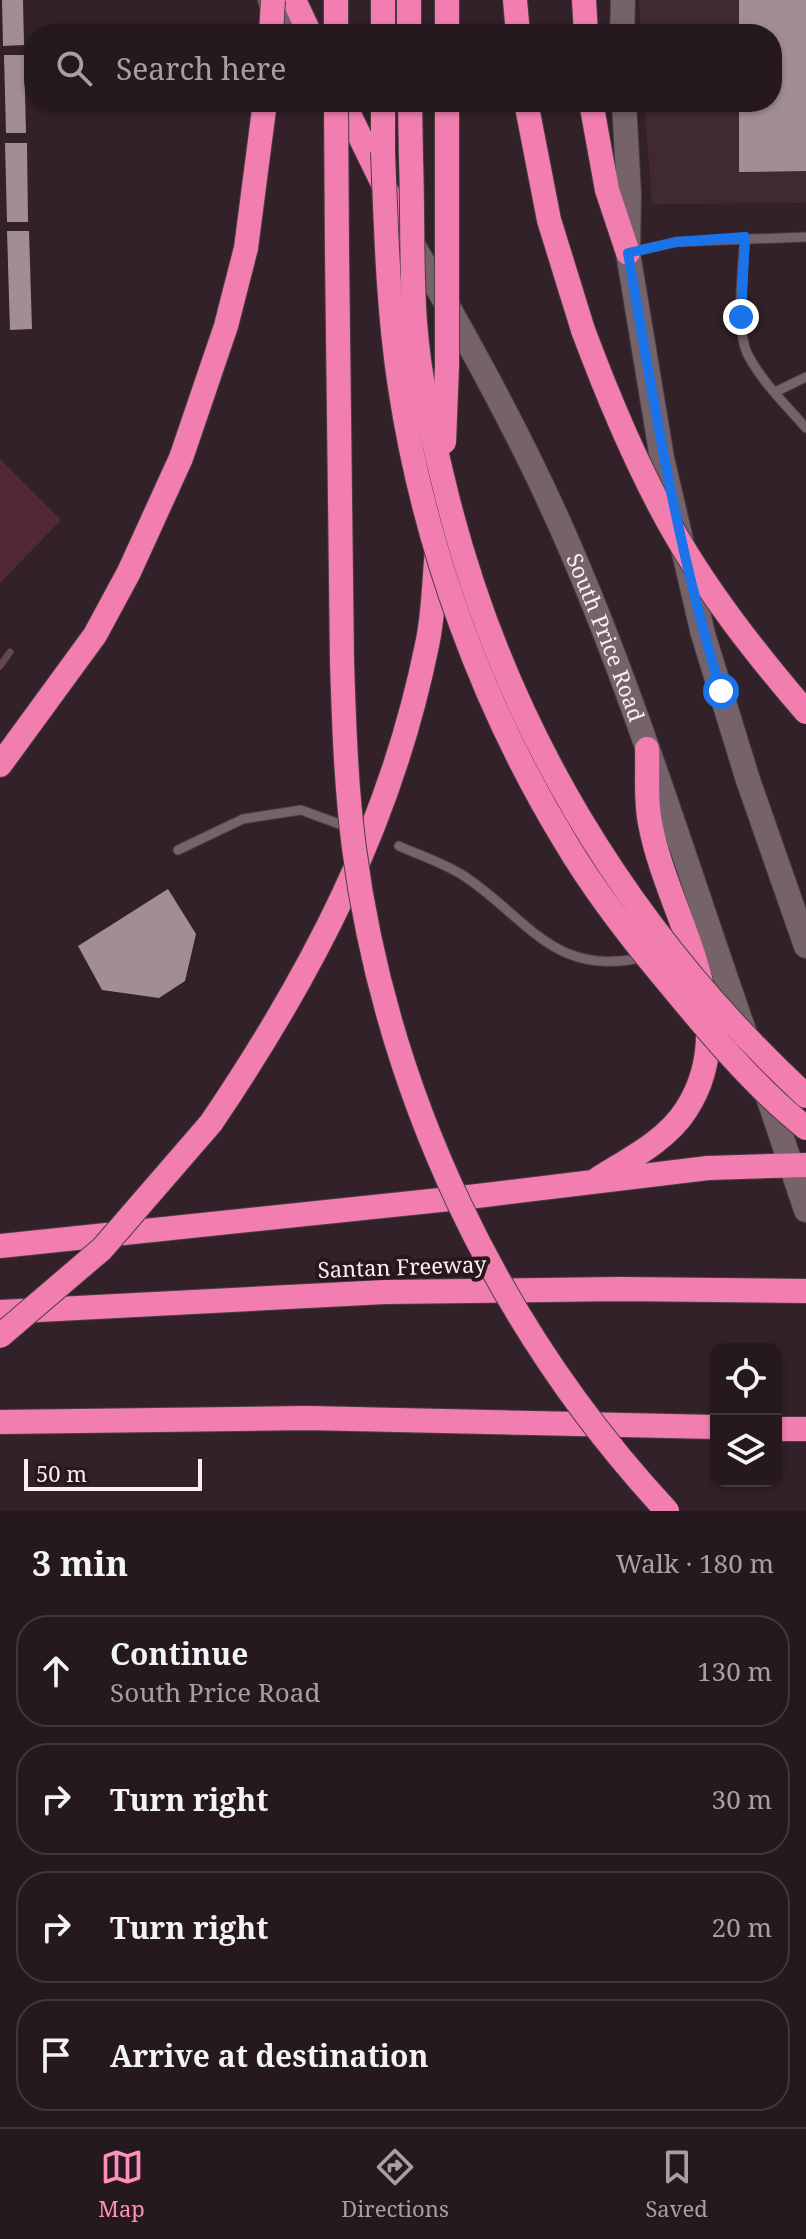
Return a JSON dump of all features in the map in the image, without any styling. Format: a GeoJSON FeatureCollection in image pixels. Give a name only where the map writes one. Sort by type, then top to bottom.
{"type":"FeatureCollection","features":[{"type":"Feature","properties":{"kind":"highway"},"geometry":{"type":"LineString","coordinates":[[271,24],[272,0]]}},
{"type":"Feature","properties":{"kind":"highway"},"geometry":{"type":"LineString","coordinates":[[294,0],[305,24]]}},
{"type":"Feature","properties":{"kind":"highway"},"geometry":{"type":"LineString","coordinates":[[336,0],[336,24]]}},
{"type":"Feature","properties":{"kind":"highway"},"geometry":{"type":"LineString","coordinates":[[383,0],[383,24]]}},
{"type":"Feature","properties":{"kind":"highway"},"geometry":{"type":"LineString","coordinates":[[409,0],[409,24]]}},
{"type":"Feature","properties":{"kind":"highway"},"geometry":{"type":"LineString","coordinates":[[447,0],[447,24]]}},
{"type":"Feature","properties":{"kind":"highway"},"geometry":{"type":"LineString","coordinates":[[515,0],[517,24]]}},
{"type":"Feature","properties":{"kind":"highway"},"geometry":{"type":"LineString","coordinates":[[584,0],[585,24]]}},
{"type":"Feature","properties":{"kind":"highway"},"geometry":{"type":"LineString","coordinates":[[0,765],[95,635],[156,516],[181,458],[207,383],[246,248],[264,112]]}},
{"type":"Feature","properties":{"kind":"highway"},"geometry":{"type":"LineString","coordinates":[[336,112],[346,767],[354,850],[382,989],[426,1128],[472,1233],[519,1317],[564,1385],[606,1442],[667,1511]]}},
{"type":"Feature","properties":{"kind":"highway"},"geometry":{"type":"LineString","coordinates":[[348,112],[411,241]]}},
{"type":"Feature","properties":{"kind":"highway"},"geometry":{"type":"LineString","coordinates":[[383,112],[393,336],[412,457],[452,598],[487,690],[515,751],[566,844],[618,921],[733,1058],[806,1128]]}},
{"type":"Feature","properties":{"kind":"highway"},"geometry":{"type":"LineString","coordinates":[[410,112],[415,323],[424,388],[457,539],[508,676],[535,739],[576,814],[618,879],[668,946],[723,1011],[806,1096]]}},
{"type":"Feature","properties":{"kind":"highway"},"geometry":{"type":"LineString","coordinates":[[0,1336],[102,1249],[211,1123],[249,1067],[315,953],[348,889],[384,799],[428,643],[439,532],[447,366],[447,112]]}},
{"type":"Feature","properties":{"kind":"highway"},"geometry":{"type":"LineString","coordinates":[[528,112],[549,220],[583,330],[616,416],[671,526],[751,647],[806,712]]}},
{"type":"Feature","properties":{"kind":"highway"},"geometry":{"type":"LineString","coordinates":[[593,112],[607,190],[628,253]]}},
{"type":"Feature","properties":{"kind":"highway"},"geometry":{"type":"LineString","coordinates":[[594,1181],[663,1135],[684,1113],[699,1086],[705,1066],[709,1024],[704,989],[649,822],[647,749]]}},
{"type":"Feature","properties":{"kind":"highway"},"geometry":{"type":"LineString","coordinates":[[0,1246],[720,1167],[799,1165]]}},
{"type":"Feature","properties":{"kind":"highway","name":"Santan Freeway"},"geometry":{"type":"LineString","coordinates":[[0,1312],[385,1292],[806,1291]]}},
{"type":"Feature","properties":{"kind":"highway"},"geometry":{"type":"LineString","coordinates":[[0,1422],[307,1418],[710,1427]]}},
{"type":"Feature","properties":{"kind":"highway"},"geometry":{"type":"LineString","coordinates":[[782,1429],[806,1429]]}},
{"type":"Feature","properties":{"kind":"main road"},"geometry":{"type":"LineString","coordinates":[[272,0],[283,24]]}},
{"type":"Feature","properties":{"kind":"main road"},"geometry":{"type":"LineString","coordinates":[[622,24],[623,0]]}},
{"type":"Feature","properties":{"kind":"main road","name":"South Price Road"},"geometry":{"type":"LineString","coordinates":[[334,112],[411,241],[532,463],[585,585],[799,1165],[806,1210]]}},
{"type":"Feature","properties":{"kind":"main road"},"geometry":{"type":"LineString","coordinates":[[625,112],[629,194],[628,253],[662,458],[703,634],[748,780],[806,946]]}},
{"type":"Feature","properties":{"kind":"lane"},"geometry":{"type":"LineString","coordinates":[[745,237],[741,317],[746,352],[806,428]]}},
{"type":"Feature","properties":{"kind":"lane"},"geometry":{"type":"LineString","coordinates":[[628,253],[676,242],[806,237]]}},
{"type":"Feature","properties":{"kind":"lane"},"geometry":{"type":"LineString","coordinates":[[775,392],[806,377]]}},
{"type":"Feature","properties":{"kind":"lane"},"geometry":{"type":"LineString","coordinates":[[178,850],[243,819],[301,810],[342,825]]}},
{"type":"Feature","properties":{"kind":"lane"},"geometry":{"type":"LineString","coordinates":[[399,846],[466,877],[529,930],[572,957],[617,963],[689,947]]}},
{"type":"Feature","properties":{"kind":"shaded area"},"geometry":{"type":"Polygon","coordinates":[[[639,0],[806,0],[806,203],[652,204],[645,112],[782,112],[782,24],[640,24],[639,0]]]}},
{"type":"Feature","properties":{"kind":"shaded area"},"geometry":{"type":"Polygon","coordinates":[[[0,459],[61,520],[0,583],[0,459]]]}},
{"type":"Feature","properties":{"kind":"building"},"geometry":{"type":"Polygon","coordinates":[[[2,0],[23,0],[24,45],[3,46],[2,0]]]}},
{"type":"Feature","properties":{"kind":"building"},"geometry":{"type":"Polygon","coordinates":[[[739,0],[806,0],[806,171],[739,172],[739,112],[782,112],[782,24],[739,24],[739,0]]]}},
{"type":"Feature","properties":{"kind":"building"},"geometry":{"type":"Polygon","coordinates":[[[4,55],[24,55],[26,133],[6,133],[4,55]]]}},
{"type":"Feature","properties":{"kind":"building"},"geometry":{"type":"Polygon","coordinates":[[[5,143],[27,143],[28,222],[7,222],[5,143]]]}},
{"type":"Feature","properties":{"kind":"building"},"geometry":{"type":"Polygon","coordinates":[[[7,231],[29,231],[32,329],[10,330],[7,231]]]}},
{"type":"Feature","properties":{"kind":"building"},"geometry":{"type":"Polygon","coordinates":[[[168,889],[196,934],[185,981],[159,998],[102,990],[78,946],[168,889]]]}},
{"type":"Feature","properties":{"kind":"waterway"},"geometry":{"type":"LineString","coordinates":[[0,666],[10,652]]}},
{"type":"Feature","properties":{"kind":"route"},"geometry":{"type":"LineString","coordinates":[[721,691],[703,634],[662,458],[628,253],[676,242],[745,237],[741,317]]}}]}
